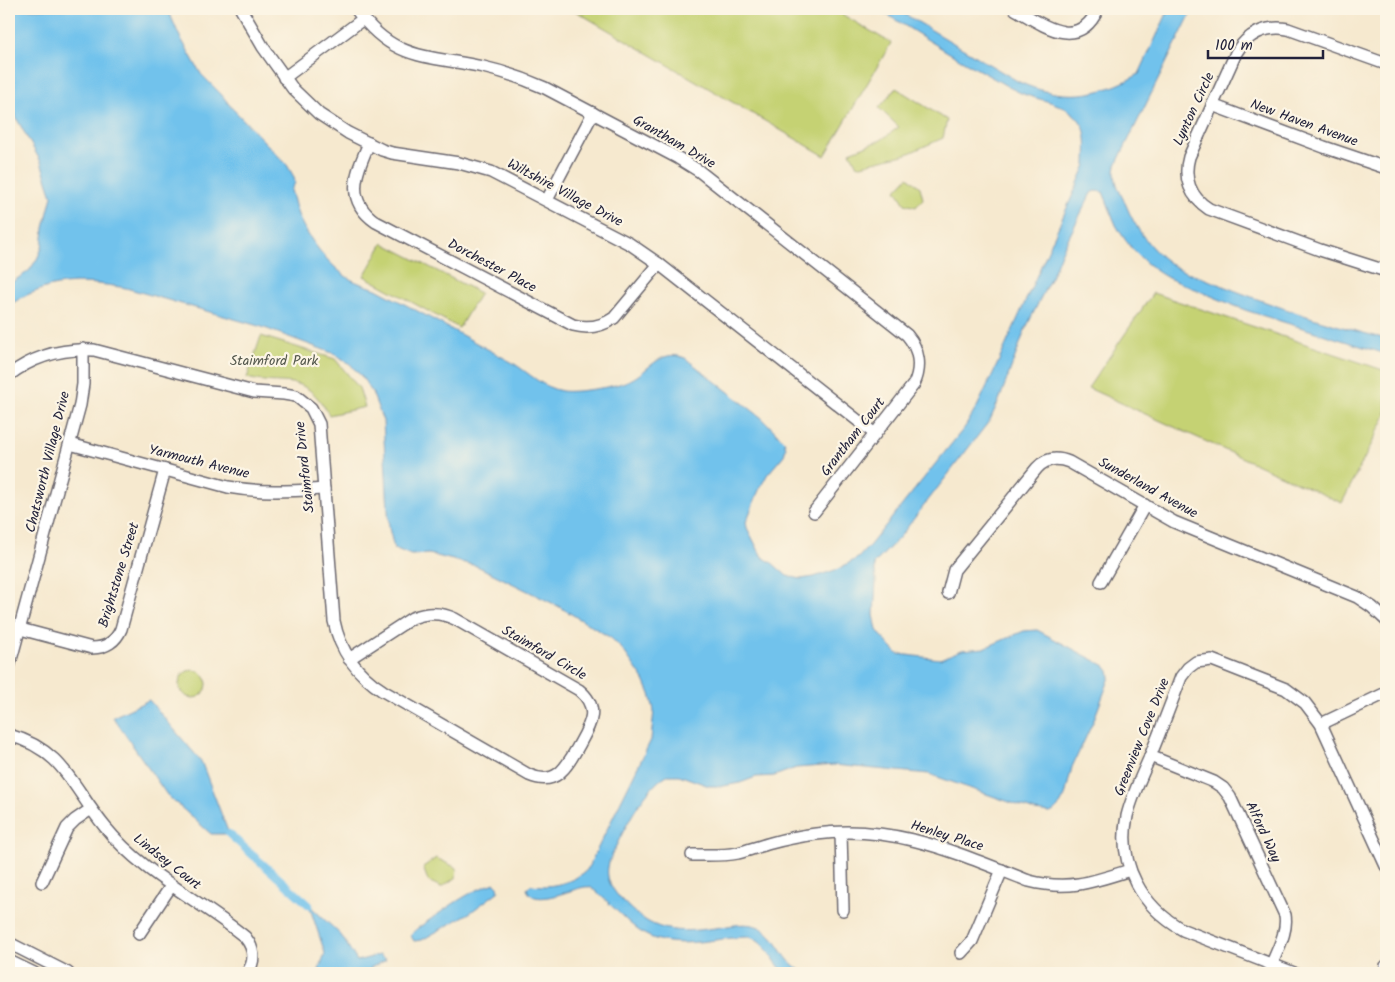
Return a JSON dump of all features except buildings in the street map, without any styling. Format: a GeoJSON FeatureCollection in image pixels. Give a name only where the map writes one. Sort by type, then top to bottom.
{"type":"FeatureCollection","features":[{"type":"Feature","properties":{"kind":"street","name":"Wiltshire Village Drive"},"geometry":{"type":"LineString","coordinates":[[241,9],[284,78],[319,114],[348,133],[382,150],[459,163],[491,172],[630,244],[875,434]]}},
{"type":"Feature","properties":{"kind":"street","name":"Grantham Drive"},"geometry":{"type":"LineString","coordinates":[[356,9],[382,38],[405,51],[424,57],[482,67],[524,79],[678,158],[699,172],[903,331],[911,339],[918,354],[919,366],[915,380]]}},
{"type":"Feature","properties":{"kind":"street"},"geometry":{"type":"LineString","coordinates":[[1015,9],[1054,30],[1065,33],[1082,29],[1092,20],[1098,9]]}},
{"type":"Feature","properties":{"kind":"street"},"geometry":{"type":"LineString","coordinates":[[284,78],[363,19]]}},
{"type":"Feature","properties":{"kind":"street","name":"Lynton Circle"},"geometry":{"type":"LineString","coordinates":[[1386,64],[1288,29],[1266,29],[1251,36],[1239,48],[1189,157],[1186,168],[1190,189],[1200,203],[1209,209],[1320,250],[1386,271]]}},
{"type":"Feature","properties":{"kind":"street","name":"New Haven Avenue"},"geometry":{"type":"LineString","coordinates":[[1212,105],[1324,148],[1386,168]]}},
{"type":"Feature","properties":{"kind":"street"},"geometry":{"type":"LineString","coordinates":[[547,200],[593,113]]}},
{"type":"Feature","properties":{"kind":"street","name":"Dorchester Place"},"geometry":{"type":"LineString","coordinates":[[368,143],[356,175],[355,185],[358,201],[367,215],[573,325],[594,327],[610,322],[618,315],[658,264]]}},
{"type":"Feature","properties":{"kind":"street","name":"Staimford Drive"},"geometry":{"type":"LineString","coordinates":[[9,375],[41,357],[56,352],[83,349],[110,353],[254,392],[284,394],[302,399],[315,413],[319,424],[333,615],[340,641],[350,659]]}},
{"type":"Feature","properties":{"kind":"street","name":"Chatsworth Village Drive"},"geometry":{"type":"LineString","coordinates":[[9,667],[14,627],[70,444],[82,394],[83,349]]}},
{"type":"Feature","properties":{"kind":"street","name":"Grantham Court"},"geometry":{"type":"LineString","coordinates":[[814,512],[915,380]]}},
{"type":"Feature","properties":{"kind":"street","name":"Yarmouth Avenue"},"geometry":{"type":"LineString","coordinates":[[70,444],[249,491],[277,492],[324,489]]}},
{"type":"Feature","properties":{"kind":"street","name":"Sunderland Avenue"},"geometry":{"type":"LineString","coordinates":[[948,593],[954,570],[1037,468],[1046,461],[1058,458],[1069,462],[1184,526],[1340,589],[1365,602],[1386,620]]}},
{"type":"Feature","properties":{"kind":"street","name":"Brightstone Street"},"geometry":{"type":"LineString","coordinates":[[14,627],[92,648],[103,647],[116,638],[121,629],[165,470]]}},
{"type":"Feature","properties":{"kind":"street"},"geometry":{"type":"LineString","coordinates":[[1101,582],[1145,506]]}},
{"type":"Feature","properties":{"kind":"street","name":"Staimford Circle"},"geometry":{"type":"LineString","coordinates":[[434,613],[445,615],[579,690],[587,698],[591,707],[591,723],[564,770],[550,778],[534,777],[378,688],[366,679],[350,659],[412,618],[422,614],[434,613]]}},
{"type":"Feature","properties":{"kind":"street","name":"Greenview Cove Drive"},"geometry":{"type":"LineString","coordinates":[[1294,973],[1271,966],[1172,924],[1151,906],[1130,870],[1125,843],[1127,816],[1184,672],[1192,664],[1201,660],[1217,661],[1286,689],[1305,703],[1320,724],[1386,866]]}},
{"type":"Feature","properties":{"kind":"street"},"geometry":{"type":"LineString","coordinates":[[1320,724],[1386,694]]}},
{"type":"Feature","properties":{"kind":"street","name":"Lindsey Court"},"geometry":{"type":"LineString","coordinates":[[9,735],[27,741],[50,754],[68,773],[91,809],[133,857],[171,886],[245,937],[251,946],[253,956],[251,967],[247,973]]}},
{"type":"Feature","properties":{"kind":"street","name":"Alford Way"},"geometry":{"type":"LineString","coordinates":[[1150,756],[1214,782],[1223,788],[1230,797],[1285,915],[1286,927],[1271,966]]}},
{"type":"Feature","properties":{"kind":"street"},"geometry":{"type":"LineString","coordinates":[[42,882],[67,828],[91,809]]}},
{"type":"Feature","properties":{"kind":"street"},"geometry":{"type":"LineString","coordinates":[[841,833],[844,910]]}},
{"type":"Feature","properties":{"kind":"street","name":"Henley Place"},"geometry":{"type":"LineString","coordinates":[[692,855],[738,853],[795,838],[841,833],[883,834],[921,841],[951,850],[1029,881],[1056,886],[1084,884],[1130,870]]}},
{"type":"Feature","properties":{"kind":"street"},"geometry":{"type":"LineString","coordinates":[[961,953],[972,941],[1002,870]]}},
{"type":"Feature","properties":{"kind":"street"},"geometry":{"type":"LineString","coordinates":[[139,934],[171,886]]}},
{"type":"Feature","properties":{"kind":"street"},"geometry":{"type":"LineString","coordinates":[[9,943],[68,973]]}},
{"type":"Feature","properties":{"kind":"street"},"geometry":{"type":"LineString","coordinates":[[9,961],[34,973]]}},
{"type":"Feature","properties":{"kind":"street"},"geometry":{"type":"LineString","coordinates":[[1385,973],[1386,966]]}},
{"type":"Feature","properties":{"kind":"green space"},"geometry":{"type":"Polygon","coordinates":[[[572,9],[833,9],[891,43],[825,156],[572,9]]]}},
{"type":"Feature","properties":{"kind":"green space"},"geometry":{"type":"Polygon","coordinates":[[[896,88],[947,120],[943,138],[907,154],[857,166],[850,152],[881,140],[899,127],[879,108],[896,88]]]}},
{"type":"Feature","properties":{"kind":"green space"},"geometry":{"type":"Polygon","coordinates":[[[908,177],[920,187],[923,199],[916,207],[905,204],[896,190],[908,177]]]}},
{"type":"Feature","properties":{"kind":"green space"},"geometry":{"type":"Polygon","coordinates":[[[383,243],[480,293],[459,328],[364,276],[383,243]]]}},
{"type":"Feature","properties":{"kind":"green space"},"geometry":{"type":"Polygon","coordinates":[[[1153,293],[1386,371],[1386,415],[1342,503],[1088,388],[1153,293]]]}},
{"type":"Feature","properties":{"kind":"green space","name":"Staimford Park"},"geometry":{"type":"Polygon","coordinates":[[[261,336],[335,359],[359,388],[365,407],[329,415],[320,401],[303,386],[294,383],[261,381],[247,378],[261,336]]]}},
{"type":"Feature","properties":{"kind":"green space"},"geometry":{"type":"Polygon","coordinates":[[[193,670],[203,674],[207,684],[203,694],[193,698],[183,694],[179,684],[183,674],[193,670]]]}},
{"type":"Feature","properties":{"kind":"green space"},"geometry":{"type":"Polygon","coordinates":[[[436,858],[457,868],[456,878],[441,887],[428,881],[423,867],[436,858]]]}},
{"type":"Feature","properties":{"kind":"water"},"geometry":{"type":"Polygon","coordinates":[[[9,9],[164,9],[169,12],[179,35],[201,74],[287,165],[294,177],[295,183],[291,190],[300,220],[314,242],[331,263],[351,280],[376,289],[445,326],[513,363],[549,387],[568,391],[612,386],[633,379],[667,356],[685,358],[762,418],[784,441],[786,448],[784,455],[767,475],[746,522],[747,528],[762,557],[787,576],[801,579],[814,577],[838,569],[858,558],[965,427],[997,365],[1086,165],[1085,131],[1075,115],[1055,104],[1011,88],[878,9],[896,9],[1019,82],[1050,92],[1079,94],[1109,88],[1139,74],[1169,9],[1193,9],[1116,165],[1117,185],[1134,221],[1143,236],[1155,250],[1178,268],[1299,314],[1386,339],[1386,354],[1245,310],[1168,278],[1145,262],[1126,241],[1116,225],[1103,192],[1096,191],[1091,193],[1025,330],[990,420],[899,538],[874,564],[876,580],[874,615],[877,630],[898,654],[940,659],[962,650],[984,648],[1024,631],[1037,630],[1105,666],[1109,671],[1110,677],[1093,722],[1072,767],[1065,796],[1060,805],[1050,813],[1035,811],[929,774],[834,765],[796,768],[774,776],[756,777],[740,783],[723,786],[709,786],[679,775],[667,775],[658,781],[643,798],[630,818],[609,862],[609,879],[614,891],[642,918],[665,929],[677,930],[705,929],[740,924],[759,927],[768,933],[789,961],[803,973],[785,973],[761,943],[750,937],[678,943],[650,937],[632,925],[590,887],[547,897],[538,898],[531,895],[527,889],[530,885],[546,886],[563,883],[578,877],[587,870],[651,740],[654,710],[650,694],[644,680],[623,650],[611,638],[558,606],[477,566],[429,554],[411,555],[394,548],[389,528],[383,421],[372,392],[350,364],[335,354],[262,327],[126,288],[70,283],[33,292],[9,305],[9,284],[29,271],[42,248],[44,228],[52,196],[41,162],[9,105],[9,9]]]}},
{"type":"Feature","properties":{"kind":"water"},"geometry":{"type":"Polygon","coordinates":[[[149,700],[201,761],[229,834],[211,834],[167,795],[113,717],[149,700]]]}},
{"type":"Feature","properties":{"kind":"water"},"geometry":{"type":"Polygon","coordinates":[[[495,883],[499,891],[471,912],[422,940],[414,941],[411,936],[418,928],[452,904],[495,883]]]}},
{"type":"Feature","properties":{"kind":"water"},"geometry":{"type":"Polygon","coordinates":[[[309,905],[341,935],[357,961],[379,955],[386,960],[370,968],[374,973],[318,973],[325,953],[309,905]]]}},
{"type":"Feature","properties":{"kind":"waterway"},"geometry":{"type":"LineString","coordinates":[[229,834],[309,905]]}}]}
